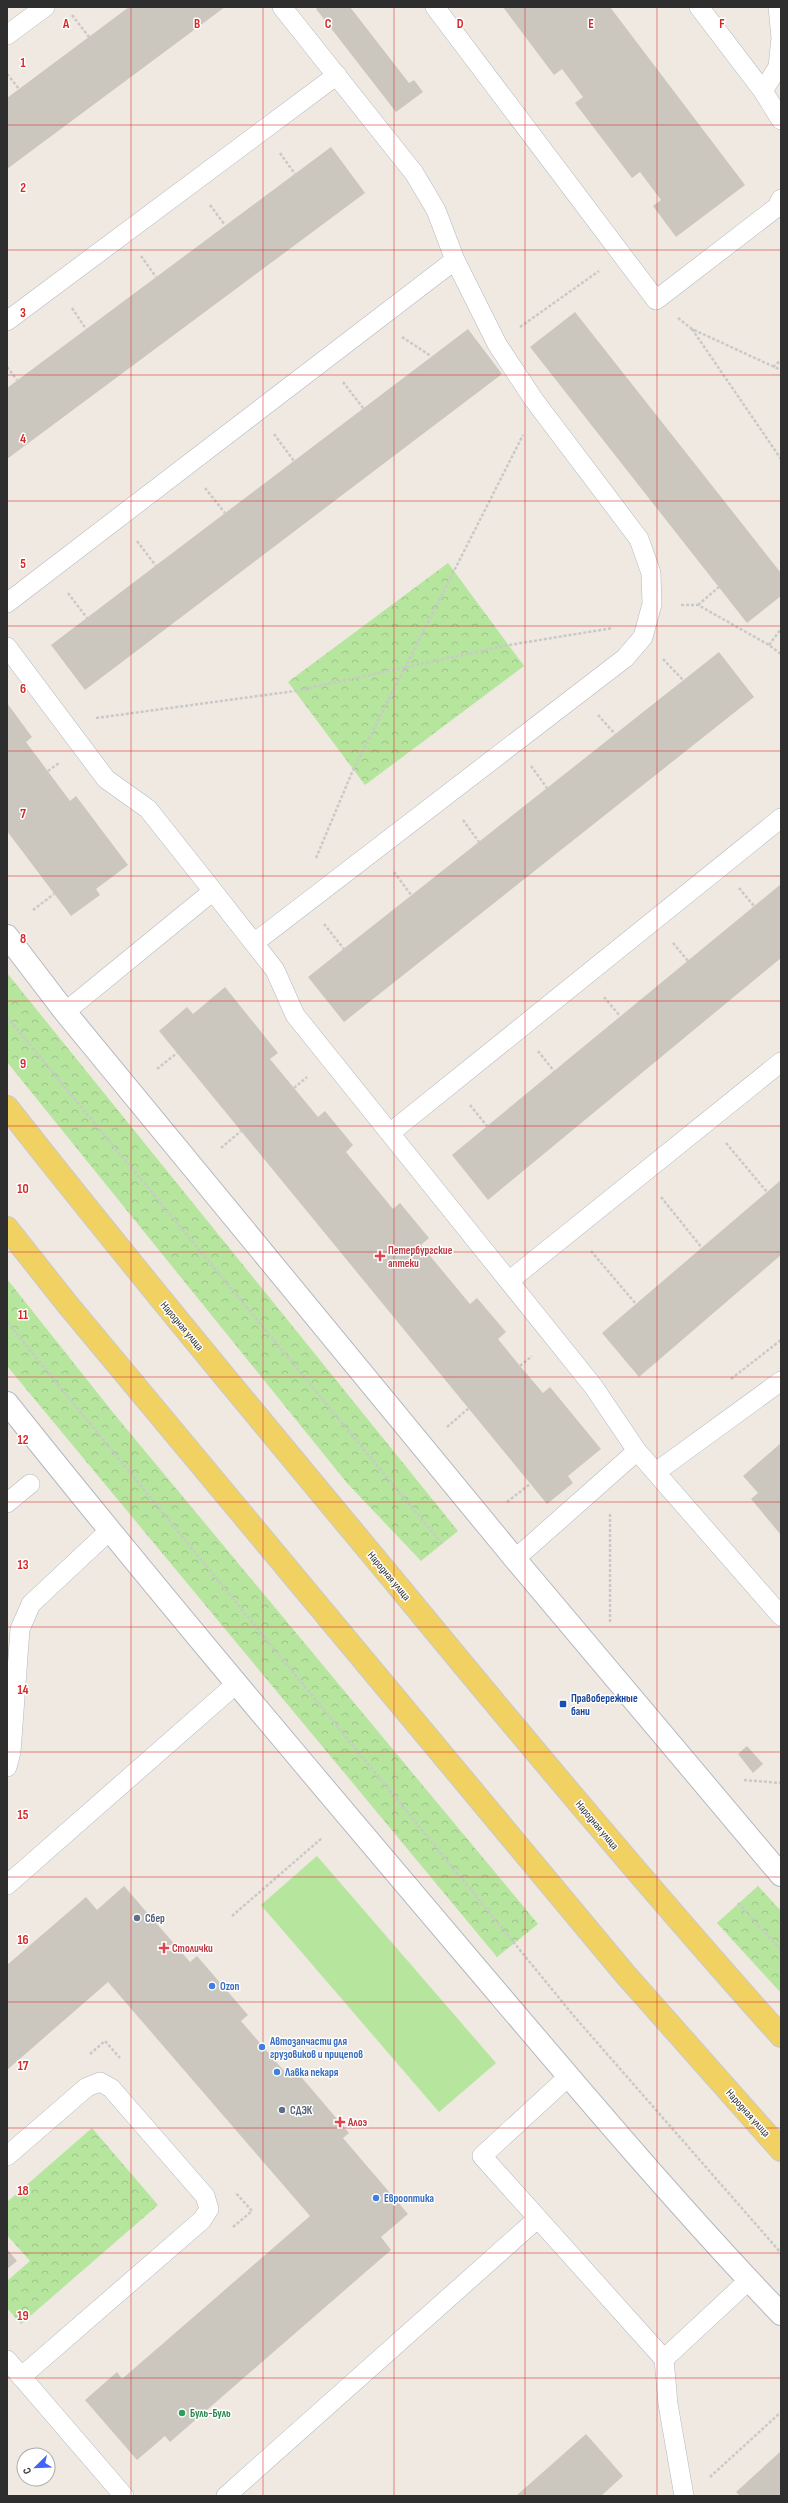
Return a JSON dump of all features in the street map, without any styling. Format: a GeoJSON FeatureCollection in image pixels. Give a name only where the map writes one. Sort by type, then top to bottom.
{"type":"FeatureCollection","features":[{"type":"Feature","properties":{"kind":"main road","name":"Народная улица"},"geometry":{"type":"LineString","coordinates":[[7,1107],[128,1261],[524,1738],[681,1925],[781,2036]]}},
{"type":"Feature","properties":{"kind":"main road","name":"Народная улица"},"geometry":{"type":"LineString","coordinates":[[7,1228],[68,1306],[625,1974],[781,2150]]}},
{"type":"Feature","properties":{"kind":"street"},"geometry":{"type":"LineString","coordinates":[[7,936],[65,1012],[515,1559],[781,1875]]}},
{"type":"Feature","properties":{"kind":"street"},"geometry":{"type":"LineString","coordinates":[[7,1403],[109,1531],[377,1853],[569,2076],[749,2280],[781,2314]]}},
{"type":"Feature","properties":{"kind":"lane"},"geometry":{"type":"LineString","coordinates":[[7,35],[45,7]]}},
{"type":"Feature","properties":{"kind":"lane"},"geometry":{"type":"LineString","coordinates":[[254,943],[625,658],[643,637],[652,604],[651,573],[639,539],[534,400],[497,344],[455,260],[436,210],[414,173],[282,7]]}},
{"type":"Feature","properties":{"kind":"lane"},"geometry":{"type":"LineString","coordinates":[[435,7],[656,300],[777,207],[781,199]]}},
{"type":"Feature","properties":{"kind":"lane"},"geometry":{"type":"LineString","coordinates":[[699,7],[772,91],[781,120]]}},
{"type":"Feature","properties":{"kind":"lane"},"geometry":{"type":"LineString","coordinates":[[772,91],[778,67],[781,38],[778,7]]}},
{"type":"Feature","properties":{"kind":"lane"},"geometry":{"type":"LineString","coordinates":[[7,321],[336,75]]}},
{"type":"Feature","properties":{"kind":"lane"},"geometry":{"type":"LineString","coordinates":[[7,603],[455,260]]}},
{"type":"Feature","properties":{"kind":"lane"},"geometry":{"type":"LineString","coordinates":[[7,647],[106,779],[148,809],[254,943],[275,970],[295,1015],[593,1386],[637,1451],[781,1616]]}},
{"type":"Feature","properties":{"kind":"lane"},"geometry":{"type":"LineString","coordinates":[[390,1133],[781,818]]}},
{"type":"Feature","properties":{"kind":"lane"},"geometry":{"type":"LineString","coordinates":[[65,1012],[213,891]]}},
{"type":"Feature","properties":{"kind":"lane"},"geometry":{"type":"LineString","coordinates":[[509,1281],[781,1062]]}},
{"type":"Feature","properties":{"kind":"lane"},"geometry":{"type":"LineString","coordinates":[[656,1472],[781,1381]]}},
{"type":"Feature","properties":{"kind":"lane"},"geometry":{"type":"LineString","coordinates":[[515,1559],[637,1451]]}},
{"type":"Feature","properties":{"kind":"lane"},"geometry":{"type":"LineString","coordinates":[[7,1503],[30,1484]]}},
{"type":"Feature","properties":{"kind":"lane"},"geometry":{"type":"LineString","coordinates":[[7,1767],[11,1752],[13,1627],[31,1604],[109,1531]]}},
{"type":"Feature","properties":{"kind":"lane"},"geometry":{"type":"LineString","coordinates":[[7,1885],[236,1684]]}},
{"type":"Feature","properties":{"kind":"lane"},"geometry":{"type":"LineString","coordinates":[[569,2076],[482,2156],[664,2359],[668,2404],[684,2496]]}},
{"type":"Feature","properties":{"kind":"lane"},"geometry":{"type":"LineString","coordinates":[[7,2156],[87,2087],[100,2082],[112,2088],[205,2196],[209,2208],[202,2220],[21,2377]]}},
{"type":"Feature","properties":{"kind":"lane"},"geometry":{"type":"LineString","coordinates":[[226,2496],[537,2219]]}},
{"type":"Feature","properties":{"kind":"lane"},"geometry":{"type":"LineString","coordinates":[[664,2359],[749,2280]]}},
{"type":"Feature","properties":{"kind":"lane"},"geometry":{"type":"LineString","coordinates":[[7,2360],[124,2496]]}},
{"type":"Feature","properties":{"kind":"path"},"geometry":{"type":"LineString","coordinates":[[70,13],[88,37]]}},
{"type":"Feature","properties":{"kind":"path"},"geometry":{"type":"LineString","coordinates":[[7,74],[19,89]]}},
{"type":"Feature","properties":{"kind":"path"},"geometry":{"type":"LineString","coordinates":[[497,344],[621,254]]}},
{"type":"Feature","properties":{"kind":"path"},"geometry":{"type":"LineString","coordinates":[[656,300],[692,329],[781,370]]}},
{"type":"Feature","properties":{"kind":"path"},"geometry":{"type":"LineString","coordinates":[[692,329],[781,459]]}},
{"type":"Feature","properties":{"kind":"path"},"geometry":{"type":"LineString","coordinates":[[773,367],[781,360]]}},
{"type":"Feature","properties":{"kind":"path"},"geometry":{"type":"LineString","coordinates":[[7,367],[17,380]]}},
{"type":"Feature","properties":{"kind":"path"},"geometry":{"type":"LineString","coordinates":[[307,903],[306,883],[353,770],[520,443],[534,400]]}},
{"type":"Feature","properties":{"kind":"path"},"geometry":{"type":"LineString","coordinates":[[698,605],[719,586]]}},
{"type":"Feature","properties":{"kind":"path"},"geometry":{"type":"LineString","coordinates":[[652,604],[698,605],[769,645],[781,654]]}},
{"type":"Feature","properties":{"kind":"path"},"geometry":{"type":"LineString","coordinates":[[64,722],[295,691],[509,645],[611,627],[643,637]]}},
{"type":"Feature","properties":{"kind":"path"},"geometry":{"type":"LineString","coordinates":[[769,645],[781,629]]}},
{"type":"Feature","properties":{"kind":"path"},"geometry":{"type":"LineString","coordinates":[[33,910],[54,894]]}},
{"type":"Feature","properties":{"kind":"path"},"geometry":{"type":"LineString","coordinates":[[7,1017],[442,1544]]}},
{"type":"Feature","properties":{"kind":"path"},"geometry":{"type":"LineString","coordinates":[[158,1069],[177,1053]]}},
{"type":"Feature","properties":{"kind":"path"},"geometry":{"type":"LineString","coordinates":[[707,1121],[767,1192]]}},
{"type":"Feature","properties":{"kind":"path"},"geometry":{"type":"LineString","coordinates":[[221,1148],[242,1132]]}},
{"type":"Feature","properties":{"kind":"path"},"geometry":{"type":"LineString","coordinates":[[642,1174],[702,1248]]}},
{"type":"Feature","properties":{"kind":"path"},"geometry":{"type":"LineString","coordinates":[[572,1230],[636,1304]]}},
{"type":"Feature","properties":{"kind":"path"},"geometry":{"type":"LineString","coordinates":[[7,1322],[573,2015],[781,2253]]}},
{"type":"Feature","properties":{"kind":"path"},"geometry":{"type":"LineString","coordinates":[[447,1427],[469,1408]]}},
{"type":"Feature","properties":{"kind":"path"},"geometry":{"type":"LineString","coordinates":[[610,1475],[610,1624]]}},
{"type":"Feature","properties":{"kind":"path"},"geometry":{"type":"LineString","coordinates":[[507,1502],[530,1484]]}},
{"type":"Feature","properties":{"kind":"path"},"geometry":{"type":"LineString","coordinates":[[744,1780],[781,1783]]}},
{"type":"Feature","properties":{"kind":"path"},"geometry":{"type":"LineString","coordinates":[[232,1916],[322,1838]]}},
{"type":"Feature","properties":{"kind":"path"},"geometry":{"type":"LineString","coordinates":[[738,1903],[781,1950]]}},
{"type":"Feature","properties":{"kind":"path"},"geometry":{"type":"LineString","coordinates":[[87,2056],[104,2041],[125,2064]]}},
{"type":"Feature","properties":{"kind":"path"},"geometry":{"type":"LineString","coordinates":[[228,2232],[252,2211],[231,2188]]}},
{"type":"Feature","properties":{"kind":"path"},"geometry":{"type":"LineString","coordinates":[[706,2480],[781,2412]]}},
{"type":"Feature","properties":{"kind":"green space"},"geometry":{"type":"Polygon","coordinates":[[[448,563],[524,666],[365,785],[288,682],[448,563]]]}},
{"type":"Feature","properties":{"kind":"green space"},"geometry":{"type":"Polygon","coordinates":[[[7,973],[458,1531],[421,1561],[347,1483],[7,1062],[7,973]]]}},
{"type":"Feature","properties":{"kind":"green space"},"geometry":{"type":"Polygon","coordinates":[[[7,1279],[115,1415],[538,1924],[497,1957],[7,1366],[7,1279]]]}},
{"type":"Feature","properties":{"kind":"green space"},"geometry":{"type":"Polygon","coordinates":[[[317,1856],[496,2063],[439,2112],[261,1905],[317,1856]]]}},
{"type":"Feature","properties":{"kind":"green space"},"geometry":{"type":"Polygon","coordinates":[[[758,1886],[781,1911],[781,1993],[717,1923],[758,1886]]]}},
{"type":"Feature","properties":{"kind":"green space"},"geometry":{"type":"Polygon","coordinates":[[[92,2128],[158,2205],[21,2324],[7,2308],[7,2281],[30,2261],[7,2235],[7,2202],[92,2128]]]}},
{"type":"Feature","properties":{"kind":"building"},"geometry":{"type":"Polygon","coordinates":[[[129,7],[225,7],[7,169],[7,98],[129,7]]]}},
{"type":"Feature","properties":{"kind":"building"},"geometry":{"type":"Polygon","coordinates":[[[319,7],[350,7],[409,83],[414,80],[423,92],[396,112],[316,9],[319,7]]]}},
{"type":"Feature","properties":{"kind":"building"},"geometry":{"type":"Polygon","coordinates":[[[503,7],[610,7],[745,185],[676,237],[653,206],[661,200],[640,172],[632,178],[575,103],[583,97],[562,69],[554,75],[503,7]]]}},
{"type":"Feature","properties":{"kind":"building"},"geometry":{"type":"Polygon","coordinates":[[[331,147],[365,193],[7,459],[7,388],[331,147]]]}},
{"type":"Feature","properties":{"kind":"building"},"geometry":{"type":"Polygon","coordinates":[[[575,312],[781,573],[781,596],[747,623],[530,347],[575,312]]]}},
{"type":"Feature","properties":{"kind":"building"},"geometry":{"type":"Polygon","coordinates":[[[468,329],[502,374],[85,690],[51,645],[468,329]]]}},
{"type":"Feature","properties":{"kind":"building"},"geometry":{"type":"Polygon","coordinates":[[[719,652],[754,697],[344,1022],[308,977],[719,652]]]}},
{"type":"Feature","properties":{"kind":"building"},"geometry":{"type":"Polygon","coordinates":[[[7,703],[32,737],[26,742],[70,801],[76,796],[128,865],[96,889],[100,895],[71,916],[7,831],[7,703]]]}},
{"type":"Feature","properties":{"kind":"building"},"geometry":{"type":"Polygon","coordinates":[[[781,884],[781,958],[488,1200],[452,1155],[781,884]]]}},
{"type":"Feature","properties":{"kind":"building"},"geometry":{"type":"Polygon","coordinates":[[[225,987],[278,1053],[270,1059],[318,1117],[325,1111],[353,1145],[346,1152],[393,1209],[400,1203],[429,1238],[421,1245],[470,1304],[477,1298],[506,1332],[498,1339],[520,1366],[543,1393],[550,1387],[601,1449],[568,1476],[573,1483],[547,1504],[159,1031],[187,1007],[193,1014],[225,987]]]}},
{"type":"Feature","properties":{"kind":"building"},"geometry":{"type":"Polygon","coordinates":[[[781,1180],[781,1255],[639,1377],[602,1333],[781,1180]]]}},
{"type":"Feature","properties":{"kind":"building"},"geometry":{"type":"Polygon","coordinates":[[[781,1443],[781,1535],[751,1499],[758,1493],[743,1476],[781,1443]]]}},
{"type":"Feature","properties":{"kind":"building"},"geometry":{"type":"Polygon","coordinates":[[[747,1746],[763,1764],[753,1773],[738,1754],[747,1746]]]}},
{"type":"Feature","properties":{"kind":"building"},"geometry":{"type":"Polygon","coordinates":[[[124,1886],[190,1962],[197,1956],[248,2015],[241,2021],[290,2078],[297,2072],[349,2133],[343,2138],[408,2214],[381,2237],[391,2250],[170,2442],[165,2436],[137,2460],[85,2400],[117,2372],[122,2379],[310,2216],[108,1982],[7,2070],[7,1965],[86,1897],[97,1910],[124,1886]]]}},
{"type":"Feature","properties":{"kind":"building"},"geometry":{"type":"Polygon","coordinates":[[[7,2249],[17,2261],[7,2269],[7,2249]]]}},
{"type":"Feature","properties":{"kind":"building"},"geometry":{"type":"Polygon","coordinates":[[[586,2434],[623,2476],[601,2496],[516,2496],[586,2434]]]}},
{"type":"Feature","properties":{"kind":"building"},"geometry":{"type":"Polygon","coordinates":[[[781,2451],[781,2496],[740,2496],[736,2492],[781,2451]]]}},
{"type":"Feature","properties":{"kind":"place","name":"Петербургские аптеки"},"geometry":{"type":"Point","coordinates":[380,1256]}},
{"type":"Feature","properties":{"kind":"place","name":"Правобережные бани"},"geometry":{"type":"Point","coordinates":[563,1704]}},
{"type":"Feature","properties":{"kind":"place","name":"Сбер"},"geometry":{"type":"Point","coordinates":[137,1918]}},
{"type":"Feature","properties":{"kind":"place","name":"Столички"},"geometry":{"type":"Point","coordinates":[164,1948]}},
{"type":"Feature","properties":{"kind":"place","name":"Ozon"},"geometry":{"type":"Point","coordinates":[212,1986]}},
{"type":"Feature","properties":{"kind":"place","name":"Автозапчасти для грузовиков и прицепов"},"geometry":{"type":"Point","coordinates":[262,2047]}},
{"type":"Feature","properties":{"kind":"place","name":"Лавка пекаря"},"geometry":{"type":"Point","coordinates":[277,2072]}},
{"type":"Feature","properties":{"kind":"place","name":"СДЭК"},"geometry":{"type":"Point","coordinates":[282,2110]}},
{"type":"Feature","properties":{"kind":"place","name":"Алоэ"},"geometry":{"type":"Point","coordinates":[340,2122]}},
{"type":"Feature","properties":{"kind":"place","name":"Еврооптика"},"geometry":{"type":"Point","coordinates":[376,2198]}},
{"type":"Feature","properties":{"kind":"place","name":"Буль-Буль"},"geometry":{"type":"Point","coordinates":[182,2413]}}]}
